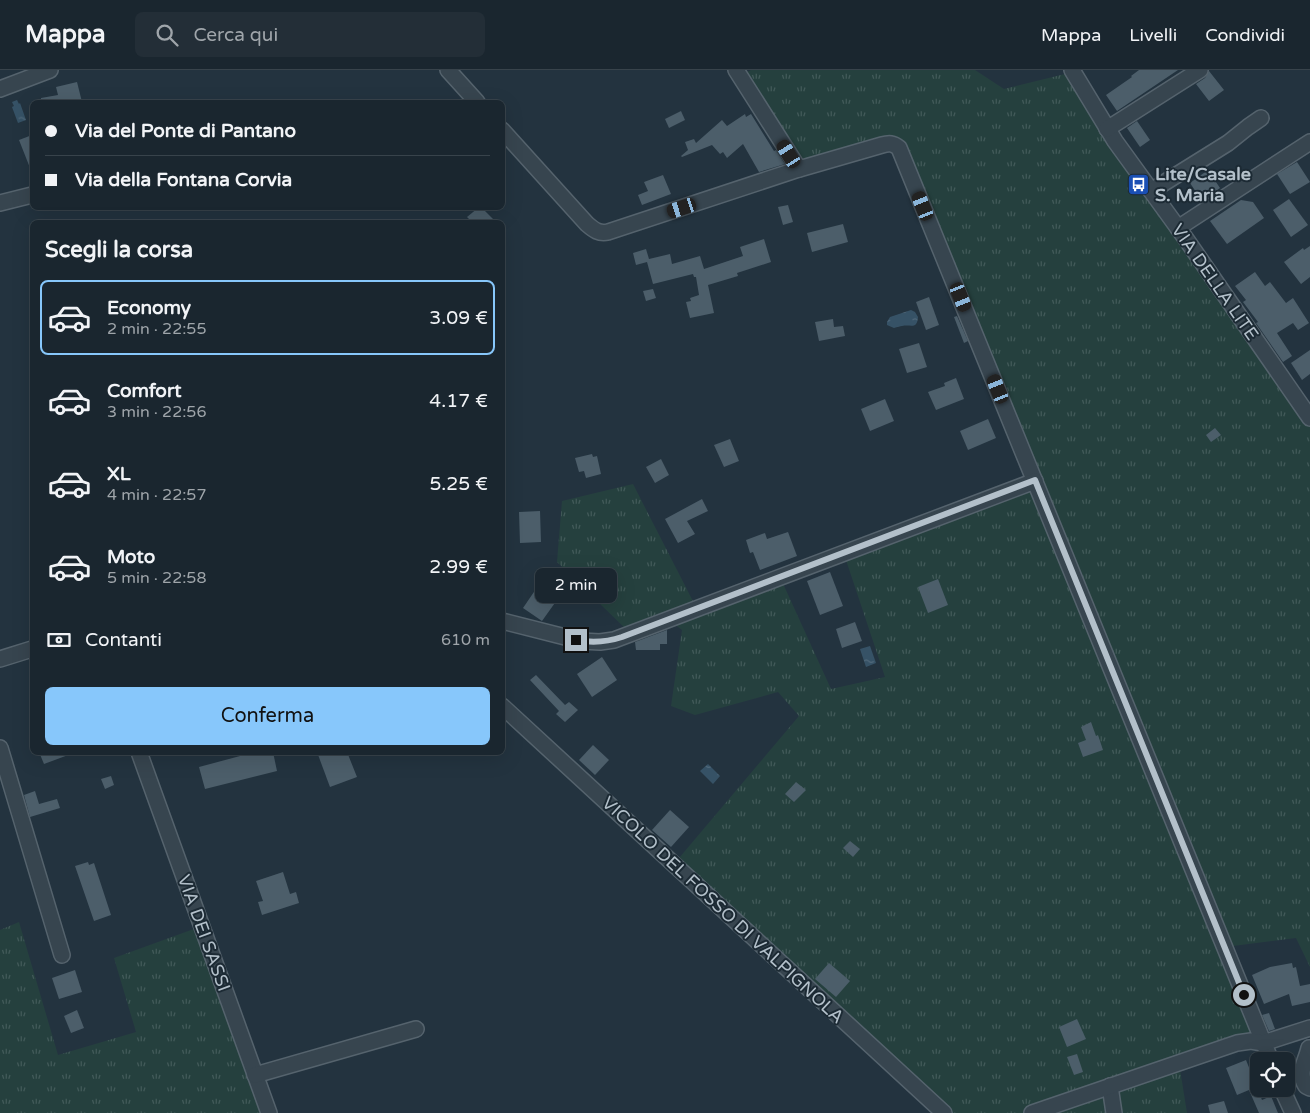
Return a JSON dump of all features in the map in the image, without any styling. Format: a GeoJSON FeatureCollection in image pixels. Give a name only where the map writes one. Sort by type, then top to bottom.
{"type":"FeatureCollection","features":[{"type":"Feature","properties":{"kind":"street"},"geometry":{"type":"LineString","coordinates":[[0,89],[50,70]]}},
{"type":"Feature","properties":{"kind":"street"},"geometry":{"type":"LineString","coordinates":[[448,70],[475,100]]}},
{"type":"Feature","properties":{"kind":"street"},"geometry":{"type":"LineString","coordinates":[[736,70],[799,170]]}},
{"type":"Feature","properties":{"kind":"street","name":"VIA DELLA LITE"},"geometry":{"type":"LineString","coordinates":[[1072,70],[1108,129],[1310,418]]}},
{"type":"Feature","properties":{"kind":"street"},"geometry":{"type":"LineString","coordinates":[[1108,129],[1200,70]]}},
{"type":"Feature","properties":{"kind":"street"},"geometry":{"type":"LineString","coordinates":[[1151,191],[1228,144],[1244,129],[1261,118]]}},
{"type":"Feature","properties":{"kind":"street"},"geometry":{"type":"LineString","coordinates":[[505,133],[589,226],[601,233],[886,144],[893,144],[899,148],[1267,1052]]}},
{"type":"Feature","properties":{"kind":"street"},"geometry":{"type":"LineString","coordinates":[[1178,228],[1310,142]]}},
{"type":"Feature","properties":{"kind":"street"},"geometry":{"type":"LineString","coordinates":[[0,203],[30,196]]}},
{"type":"Feature","properties":{"kind":"street"},"geometry":{"type":"LineString","coordinates":[[505,622],[576,640],[594,642],[614,640],[1035,480]]}},
{"type":"Feature","properties":{"kind":"street"},"geometry":{"type":"LineString","coordinates":[[0,659],[30,650]]}},
{"type":"Feature","properties":{"kind":"street","name":"VICOLO DEL FOSSO DI VALPIGNOLA"},"geometry":{"type":"LineString","coordinates":[[505,709],[944,1113]]}},
{"type":"Feature","properties":{"kind":"street"},"geometry":{"type":"LineString","coordinates":[[0,748],[62,955]]}},
{"type":"Feature","properties":{"kind":"street","name":"VIA DEI SASSI"},"geometry":{"type":"LineString","coordinates":[[141,755],[269,1113]]}},
{"type":"Feature","properties":{"kind":"street"},"geometry":{"type":"LineString","coordinates":[[255,1074],[416,1029]]}},
{"type":"Feature","properties":{"kind":"street"},"geometry":{"type":"LineString","coordinates":[[1032,1113],[1237,1043],[1251,1041],[1263,1043],[1307,1029],[1310,1049],[1302,1066],[1302,1077],[1306,1086],[1310,1088]]}},
{"type":"Feature","properties":{"kind":"street"},"geometry":{"type":"LineString","coordinates":[[1110,1086],[1114,1113]]}},
{"type":"Feature","properties":{"kind":"street"},"geometry":{"type":"LineString","coordinates":[[1286,1097],[1293,1113]]}},
{"type":"Feature","properties":{"kind":"green space"},"geometry":{"type":"Polygon","coordinates":[[[751,70],[975,70],[1004,89],[1073,72],[1310,418],[1310,967],[1296,938],[1225,947],[1263,1043],[1179,1063],[1187,1113],[944,1113],[674,864],[799,716],[778,692],[695,715],[671,706],[682,630],[669,620],[631,634],[557,562],[562,501],[633,484],[697,609],[780,577],[831,689],[885,677],[843,551],[1035,481],[899,148],[799,169],[740,76],[751,70]]]}},
{"type":"Feature","properties":{"kind":"green space"},"geometry":{"type":"Polygon","coordinates":[[[19,922],[58,1055],[136,1032],[114,958],[202,926],[269,1113],[0,1113],[0,930],[19,922]]]}},
{"type":"Feature","properties":{"kind":"water"},"geometry":{"type":"Polygon","coordinates":[[[17,100],[20,103],[26,120],[18,123],[12,107],[14,106],[12,102],[17,100]]]}},
{"type":"Feature","properties":{"kind":"water"},"geometry":{"type":"Polygon","coordinates":[[[911,310],[918,317],[915,325],[894,328],[887,325],[890,317],[911,310]]]}},
{"type":"Feature","properties":{"kind":"water"},"geometry":{"type":"Polygon","coordinates":[[[870,646],[876,663],[866,667],[860,649],[870,646]]]}},
{"type":"Feature","properties":{"kind":"water"},"geometry":{"type":"Polygon","coordinates":[[[708,764],[720,776],[713,784],[700,771],[708,764]]]}},
{"type":"Feature","properties":{"kind":"building"},"geometry":{"type":"Polygon","coordinates":[[[1139,70],[1178,70],[1117,111],[1106,95],[1139,70]]]}},
{"type":"Feature","properties":{"kind":"building"},"geometry":{"type":"Polygon","coordinates":[[[1209,71],[1224,90],[1209,101],[1196,84],[1205,78],[1209,71]]]}},
{"type":"Feature","properties":{"kind":"building"},"geometry":{"type":"Polygon","coordinates":[[[77,82],[82,100],[41,100],[41,98],[58,95],[56,87],[77,82]]]}},
{"type":"Feature","properties":{"kind":"building"},"geometry":{"type":"Polygon","coordinates":[[[681,111],[685,120],[669,128],[665,119],[681,111]]]}},
{"type":"Feature","properties":{"kind":"building"},"geometry":{"type":"Polygon","coordinates":[[[745,114],[746,117],[751,114],[774,151],[776,150],[785,164],[759,172],[743,144],[727,158],[723,152],[720,154],[712,145],[681,156],[688,150],[685,142],[694,139],[696,143],[722,120],[727,126],[745,114]]]}},
{"type":"Feature","properties":{"kind":"building"},"geometry":{"type":"Polygon","coordinates":[[[1137,121],[1150,140],[1140,147],[1127,128],[1137,121]]]}},
{"type":"Feature","properties":{"kind":"building"},"geometry":{"type":"Polygon","coordinates":[[[30,136],[30,168],[19,140],[30,136]]]}},
{"type":"Feature","properties":{"kind":"building"},"geometry":{"type":"Polygon","coordinates":[[[1297,162],[1310,182],[1290,194],[1277,174],[1297,162]]]}},
{"type":"Feature","properties":{"kind":"building"},"geometry":{"type":"Polygon","coordinates":[[[1208,170],[1220,188],[1202,201],[1190,183],[1208,170]]]}},
{"type":"Feature","properties":{"kind":"building"},"geometry":{"type":"Polygon","coordinates":[[[663,175],[671,194],[642,205],[638,195],[648,191],[644,182],[663,175]]]}},
{"type":"Feature","properties":{"kind":"building"},"geometry":{"type":"Polygon","coordinates":[[[1289,199],[1308,225],[1291,237],[1273,210],[1289,199]]]}},
{"type":"Feature","properties":{"kind":"building"},"geometry":{"type":"Polygon","coordinates":[[[1241,200],[1253,202],[1264,218],[1227,244],[1210,221],[1241,200]]]}},
{"type":"Feature","properties":{"kind":"building"},"geometry":{"type":"Polygon","coordinates":[[[788,205],[793,222],[783,225],[778,207],[788,205]]]}},
{"type":"Feature","properties":{"kind":"building"},"geometry":{"type":"Polygon","coordinates":[[[476,210],[484,210],[494,220],[470,220],[467,217],[476,210]]]}},
{"type":"Feature","properties":{"kind":"building"},"geometry":{"type":"Polygon","coordinates":[[[843,224],[848,242],[812,252],[807,233],[843,224]]]}},
{"type":"Feature","properties":{"kind":"building"},"geometry":{"type":"Polygon","coordinates":[[[764,239],[771,262],[737,273],[738,276],[708,285],[714,313],[690,318],[686,302],[691,301],[690,298],[699,295],[696,277],[693,274],[653,284],[647,262],[636,265],[633,253],[646,249],[649,259],[670,254],[672,264],[700,256],[704,269],[743,256],[740,247],[764,239]]]}},
{"type":"Feature","properties":{"kind":"building"},"geometry":{"type":"Polygon","coordinates":[[[1310,246],[1310,277],[1301,284],[1284,262],[1303,248],[1304,250],[1310,246]]]}},
{"type":"Feature","properties":{"kind":"building"},"geometry":{"type":"Polygon","coordinates":[[[1255,272],[1265,286],[1270,282],[1286,303],[1293,298],[1309,323],[1298,330],[1293,323],[1277,333],[1292,356],[1283,362],[1256,323],[1258,322],[1243,302],[1246,300],[1235,286],[1255,272]]]}},
{"type":"Feature","properties":{"kind":"building"},"geometry":{"type":"Polygon","coordinates":[[[653,289],[656,298],[646,301],[643,291],[653,289]]]}},
{"type":"Feature","properties":{"kind":"building"},"geometry":{"type":"Polygon","coordinates":[[[929,297],[939,325],[926,330],[916,302],[929,297]]]}},
{"type":"Feature","properties":{"kind":"building"},"geometry":{"type":"Polygon","coordinates":[[[957,316],[968,341],[964,343],[954,317],[957,316]]]}},
{"type":"Feature","properties":{"kind":"building"},"geometry":{"type":"Polygon","coordinates":[[[833,319],[834,327],[843,326],[845,336],[819,341],[815,322],[833,319]]]}},
{"type":"Feature","properties":{"kind":"building"},"geometry":{"type":"Polygon","coordinates":[[[919,343],[927,367],[907,373],[899,349],[919,343]]]}},
{"type":"Feature","properties":{"kind":"building"},"geometry":{"type":"Polygon","coordinates":[[[1310,350],[1310,374],[1302,380],[1291,363],[1310,350]]]}},
{"type":"Feature","properties":{"kind":"building"},"geometry":{"type":"Polygon","coordinates":[[[956,378],[964,399],[936,410],[928,392],[945,386],[944,383],[956,378]]]}},
{"type":"Feature","properties":{"kind":"building"},"geometry":{"type":"Polygon","coordinates":[[[885,399],[894,421],[870,431],[861,409],[885,399]]]}},
{"type":"Feature","properties":{"kind":"building"},"geometry":{"type":"Polygon","coordinates":[[[988,419],[996,438],[968,450],[960,431],[988,419]]]}},
{"type":"Feature","properties":{"kind":"building"},"geometry":{"type":"Polygon","coordinates":[[[1215,428],[1221,435],[1211,442],[1206,435],[1215,428]]]}},
{"type":"Feature","properties":{"kind":"building"},"geometry":{"type":"Polygon","coordinates":[[[730,439],[739,461],[724,467],[714,445],[730,439]]]}},
{"type":"Feature","properties":{"kind":"building"},"geometry":{"type":"Polygon","coordinates":[[[592,454],[593,457],[597,456],[601,474],[586,478],[584,471],[579,472],[575,458],[592,454]]]}},
{"type":"Feature","properties":{"kind":"building"},"geometry":{"type":"Polygon","coordinates":[[[661,459],[669,475],[655,483],[646,467],[661,459]]]}},
{"type":"Feature","properties":{"kind":"building"},"geometry":{"type":"Polygon","coordinates":[[[702,499],[708,511],[687,521],[695,534],[678,543],[665,519],[702,499]]]}},
{"type":"Feature","properties":{"kind":"building"},"geometry":{"type":"Polygon","coordinates":[[[540,511],[541,542],[520,543],[519,512],[540,511]]]}},
{"type":"Feature","properties":{"kind":"building"},"geometry":{"type":"Polygon","coordinates":[[[788,532],[797,556],[760,570],[753,552],[750,553],[746,540],[765,533],[767,539],[788,532]]]}},
{"type":"Feature","properties":{"kind":"building"},"geometry":{"type":"Polygon","coordinates":[[[830,572],[843,606],[820,615],[807,581],[830,572]]]}},
{"type":"Feature","properties":{"kind":"building"},"geometry":{"type":"Polygon","coordinates":[[[938,579],[948,605],[928,613],[918,587],[938,579]]]}},
{"type":"Feature","properties":{"kind":"building"},"geometry":{"type":"Polygon","coordinates":[[[538,586],[557,600],[542,621],[523,608],[538,586]]]}},
{"type":"Feature","properties":{"kind":"building"},"geometry":{"type":"Polygon","coordinates":[[[855,622],[862,641],[842,648],[836,629],[855,622]]]}},
{"type":"Feature","properties":{"kind":"building"},"geometry":{"type":"Polygon","coordinates":[[[667,630],[667,644],[660,644],[660,650],[636,650],[635,642],[667,630]]]}},
{"type":"Feature","properties":{"kind":"building"},"geometry":{"type":"Polygon","coordinates":[[[602,657],[617,680],[592,697],[577,674],[602,657]]]}},
{"type":"Feature","properties":{"kind":"building"},"geometry":{"type":"Polygon","coordinates":[[[536,675],[565,705],[569,702],[578,710],[565,722],[556,714],[559,711],[530,680],[536,675]]]}},
{"type":"Feature","properties":{"kind":"building"},"geometry":{"type":"Polygon","coordinates":[[[1091,722],[1103,750],[1083,757],[1078,743],[1086,740],[1081,727],[1091,722]]]}},
{"type":"Feature","properties":{"kind":"building"},"geometry":{"type":"Polygon","coordinates":[[[593,745],[609,760],[595,775],[579,760],[593,745]]]}},
{"type":"Feature","properties":{"kind":"building"},"geometry":{"type":"Polygon","coordinates":[[[40,755],[68,755],[44,764],[40,755]]]}},
{"type":"Feature","properties":{"kind":"building"},"geometry":{"type":"Polygon","coordinates":[[[244,755],[274,755],[277,771],[205,789],[199,767],[244,755]]]}},
{"type":"Feature","properties":{"kind":"building"},"geometry":{"type":"Polygon","coordinates":[[[318,755],[348,755],[357,777],[330,787],[318,755]]]}},
{"type":"Feature","properties":{"kind":"building"},"geometry":{"type":"Polygon","coordinates":[[[111,776],[114,785],[105,789],[101,779],[111,776]]]}},
{"type":"Feature","properties":{"kind":"building"},"geometry":{"type":"Polygon","coordinates":[[[796,782],[806,790],[794,802],[785,794],[796,782]]]}},
{"type":"Feature","properties":{"kind":"building"},"geometry":{"type":"Polygon","coordinates":[[[35,791],[39,804],[57,799],[60,808],[30,817],[24,795],[35,791]]]}},
{"type":"Feature","properties":{"kind":"building"},"geometry":{"type":"Polygon","coordinates":[[[670,810],[689,827],[671,847],[652,830],[670,810]]]}},
{"type":"Feature","properties":{"kind":"building"},"geometry":{"type":"Polygon","coordinates":[[[850,841],[860,849],[853,857],[843,848],[850,841]]]}},
{"type":"Feature","properties":{"kind":"building"},"geometry":{"type":"Polygon","coordinates":[[[88,862],[89,865],[94,863],[111,915],[94,921],[75,866],[88,862]]]}},
{"type":"Feature","properties":{"kind":"building"},"geometry":{"type":"Polygon","coordinates":[[[283,872],[290,894],[296,892],[299,903],[262,915],[258,902],[263,901],[256,881],[283,872]]]}},
{"type":"Feature","properties":{"kind":"building"},"geometry":{"type":"Polygon","coordinates":[[[829,963],[850,981],[836,997],[815,979],[829,963]]]}},
{"type":"Feature","properties":{"kind":"building"},"geometry":{"type":"Polygon","coordinates":[[[1292,963],[1293,968],[1296,967],[1300,986],[1310,984],[1310,1002],[1292,1006],[1289,994],[1264,1004],[1252,975],[1270,967],[1292,963]]]}},
{"type":"Feature","properties":{"kind":"building"},"geometry":{"type":"Polygon","coordinates":[[[75,970],[82,992],[59,999],[52,978],[75,970]]]}},
{"type":"Feature","properties":{"kind":"building"},"geometry":{"type":"Polygon","coordinates":[[[77,1010],[84,1028],[71,1033],[64,1016],[77,1010]]]}},
{"type":"Feature","properties":{"kind":"building"},"geometry":{"type":"Polygon","coordinates":[[[1269,1013],[1275,1029],[1269,1031],[1262,1015],[1269,1013]]]}},
{"type":"Feature","properties":{"kind":"building"},"geometry":{"type":"Polygon","coordinates":[[[1077,1019],[1086,1039],[1067,1047],[1059,1027],[1077,1019]]]}},
{"type":"Feature","properties":{"kind":"building"},"geometry":{"type":"Polygon","coordinates":[[[1077,1054],[1083,1072],[1074,1075],[1067,1057],[1077,1054]]]}},
{"type":"Feature","properties":{"kind":"building"},"geometry":{"type":"Polygon","coordinates":[[[1246,1060],[1250,1070],[1250,1092],[1249,1090],[1237,1095],[1226,1068],[1246,1060]]]}},
{"type":"Feature","properties":{"kind":"building"},"geometry":{"type":"Polygon","coordinates":[[[1252,1097],[1261,1097],[1262,1100],[1271,1097],[1278,1113],[1259,1113],[1252,1097]]]}},
{"type":"Feature","properties":{"kind":"building"},"geometry":{"type":"Polygon","coordinates":[[[1224,1101],[1228,1113],[1210,1113],[1208,1105],[1224,1101]]]}},
{"type":"Feature","properties":{"kind":"place","name":"Lite/Casale S. Maria"},"geometry":{"type":"Point","coordinates":[1139,184]}},
{"type":"Feature","properties":{"kind":"route"},"geometry":{"type":"LineString","coordinates":[[576,640],[600,642],[622,637],[1035,480],[1244,995]]}}]}
